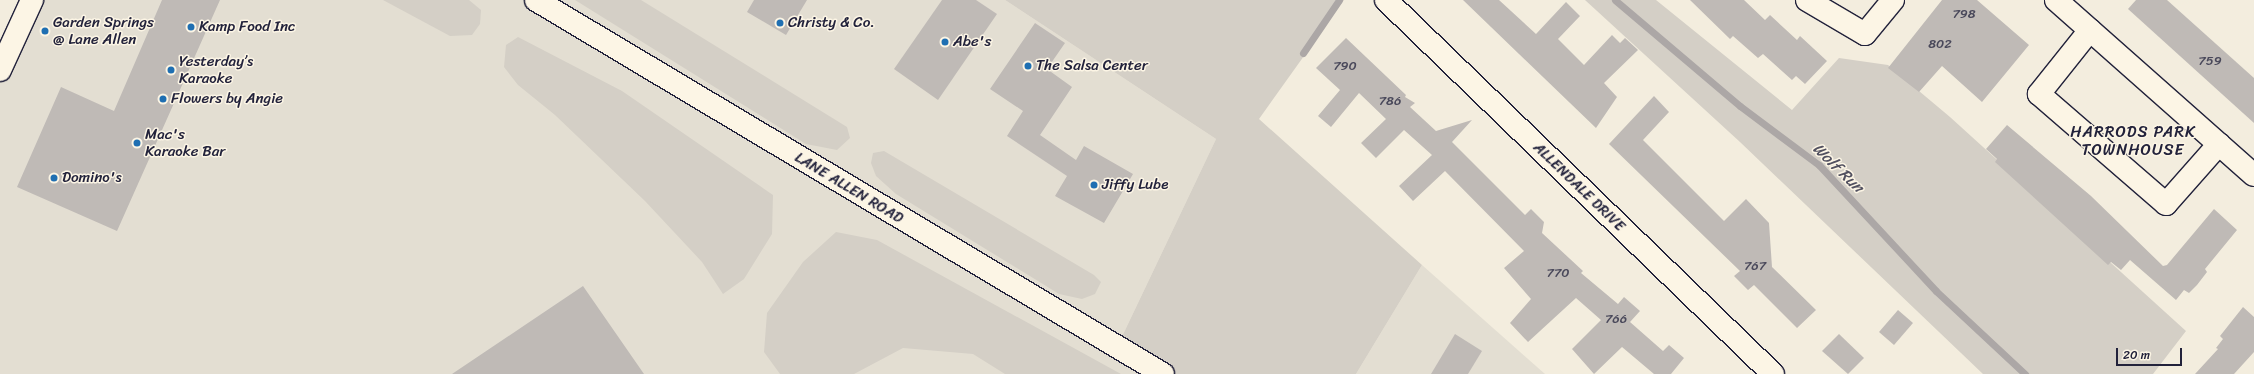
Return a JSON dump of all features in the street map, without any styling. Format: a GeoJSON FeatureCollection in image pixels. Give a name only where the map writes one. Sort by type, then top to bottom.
{"type":"FeatureCollection","features":[{"type":"Feature","properties":{"kind":"street"},"geometry":{"type":"LineString","coordinates":[[0,70],[32,0]]}},
{"type":"Feature","properties":{"kind":"street","name":"LANE ALLEN ROAD"},"geometry":{"type":"LineString","coordinates":[[536,0],[1163,374]]}},
{"type":"Feature","properties":{"kind":"street","name":"ALLENDALE DRIVE"},"geometry":{"type":"LineString","coordinates":[[1386,0],[1773,374]]}},
{"type":"Feature","properties":{"kind":"street"},"geometry":{"type":"LineString","coordinates":[[1807,0],[1865,34],[1892,0]]}},
{"type":"Feature","properties":{"kind":"street"},"geometry":{"type":"LineString","coordinates":[[2056,0],[2254,175]]}},
{"type":"Feature","properties":{"kind":"street"},"geometry":{"type":"LineString","coordinates":[[2090,30],[2040,94],[2166,204],[2219,144]]}},
{"type":"Feature","properties":{"kind":"shaded area"},"geometry":{"type":"Polygon","coordinates":[[[32,0],[1005,0],[1216,139],[1117,347],[1163,374],[0,374],[0,70],[32,0]]]}},
{"type":"Feature","properties":{"kind":"shaded area"},"geometry":{"type":"Polygon","coordinates":[[[383,0],[469,0],[481,10],[480,24],[472,35],[450,36],[383,0]]]}},
{"type":"Feature","properties":{"kind":"shaded area"},"geometry":{"type":"Polygon","coordinates":[[[575,0],[641,0],[847,127],[850,138],[837,150],[806,144],[575,0]]]}},
{"type":"Feature","properties":{"kind":"shaded area"},"geometry":{"type":"Polygon","coordinates":[[[1005,0],[1344,0],[1259,119],[1422,265],[1356,374],[1163,374],[1117,347],[1216,139],[1005,0]]]}},
{"type":"Feature","properties":{"kind":"shaded area"},"geometry":{"type":"Polygon","coordinates":[[[1585,0],[1656,0],[1792,110],[1839,58],[1888,65],[1950,117],[2186,331],[2153,374],[1983,374],[1740,142],[1585,0]]]}},
{"type":"Feature","properties":{"kind":"shaded area"},"geometry":{"type":"Polygon","coordinates":[[[518,37],[622,91],[773,195],[772,234],[744,279],[723,294],[702,262],[645,201],[555,115],[518,85],[504,67],[506,45],[518,37]]]}},
{"type":"Feature","properties":{"kind":"shaded area"},"geometry":{"type":"Polygon","coordinates":[[[884,151],[1094,275],[1101,282],[1095,294],[1082,299],[1059,294],[896,194],[876,176],[871,163],[873,153],[884,151]]]}},
{"type":"Feature","properties":{"kind":"shaded area"},"geometry":{"type":"Polygon","coordinates":[[[836,232],[877,240],[1121,374],[1005,374],[973,354],[903,348],[854,374],[780,374],[764,352],[767,313],[803,262],[836,232]]]}},
{"type":"Feature","properties":{"kind":"shaded area"},"geometry":{"type":"Polygon","coordinates":[[[1422,265],[1545,374],[1356,374],[1422,265]]]}},
{"type":"Feature","properties":{"kind":"building"},"geometry":{"type":"Polygon","coordinates":[[[162,0],[220,0],[117,231],[17,187],[61,87],[114,111],[162,0]]]}},
{"type":"Feature","properties":{"kind":"building","name":"Christy & Co."},"geometry":{"type":"Polygon","coordinates":[[[754,0],[807,0],[786,35],[747,12],[754,0]]]}},
{"type":"Feature","properties":{"kind":"building","name":"Abe's"},"geometry":{"type":"Polygon","coordinates":[[[942,0],[976,0],[997,14],[938,100],[894,69],[942,0]]]}},
{"type":"Feature","properties":{"kind":"building"},"geometry":{"type":"Polygon","coordinates":[[[1463,0],[1499,0],[1536,34],[1566,2],[1580,16],[1558,39],[1584,65],[1612,35],[1620,43],[1625,38],[1638,50],[1604,83],[1617,97],[1596,128],[1463,0]]]}},
{"type":"Feature","properties":{"kind":"building"},"geometry":{"type":"Polygon","coordinates":[[[1690,0],[1744,0],[1765,20],[1770,15],[1797,40],[1800,36],[1827,61],[1805,84],[1796,76],[1792,80],[1763,54],[1758,58],[1733,36],[1730,39],[1690,0]]]}},
{"type":"Feature","properties":{"kind":"building"},"geometry":{"type":"Polygon","coordinates":[[[1942,0],[1977,0],[2029,45],[1982,102],[1942,66],[1919,92],[1888,68],[1942,0]]]}},
{"type":"Feature","properties":{"kind":"building"},"geometry":{"type":"Polygon","coordinates":[[[2136,0],[2167,0],[2254,78],[2254,123],[2128,9],[2136,0]]]}},
{"type":"Feature","properties":{"kind":"building"},"geometry":{"type":"Polygon","coordinates":[[[1035,23],[1065,43],[1047,69],[1072,87],[1040,135],[1076,160],[1084,146],[1133,174],[1104,223],[1055,196],[1067,176],[1007,136],[1023,111],[990,89],[1035,23]]]}},
{"type":"Feature","properties":{"kind":"building"},"geometry":{"type":"Polygon","coordinates":[[[1346,38],[1406,95],[1405,97],[1415,103],[1410,107],[1436,131],[1472,120],[1452,142],[1525,215],[1531,209],[1544,222],[1542,233],[1583,271],[1581,273],[1618,304],[1624,297],[1640,311],[1630,322],[1663,351],[1669,345],[1684,358],[1671,374],[1654,374],[1622,347],[1594,374],[1572,349],[1601,320],[1576,298],[1528,342],[1510,323],[1531,299],[1504,268],[1524,251],[1445,171],[1413,201],[1399,186],[1432,155],[1404,130],[1376,158],[1361,143],[1386,119],[1359,93],[1331,127],[1318,116],[1340,90],[1316,68],[1346,38]]]}},
{"type":"Feature","properties":{"kind":"building"},"geometry":{"type":"Polygon","coordinates":[[[1654,96],[1669,112],[1643,140],[1724,221],[1746,199],[1769,223],[1772,267],[1816,310],[1797,328],[1754,285],[1748,290],[1734,276],[1740,271],[1609,144],[1654,96]]]}},
{"type":"Feature","properties":{"kind":"building"},"geometry":{"type":"Polygon","coordinates":[[[2007,125],[2091,196],[2163,266],[2167,265],[2214,209],[2237,230],[2205,269],[2207,272],[2197,285],[2189,293],[2184,290],[2176,300],[2130,260],[2121,270],[2111,262],[2108,265],[1995,162],[1997,159],[1986,149],[2007,125]]]}},
{"type":"Feature","properties":{"kind":"building"},"geometry":{"type":"Polygon","coordinates":[[[583,286],[644,374],[452,374],[522,327],[583,286]]]}},
{"type":"Feature","properties":{"kind":"building"},"geometry":{"type":"Polygon","coordinates":[[[2243,307],[2254,317],[2254,352],[2234,374],[2195,374],[2218,349],[2216,348],[2223,339],[2220,336],[2243,307]]]}},
{"type":"Feature","properties":{"kind":"building"},"geometry":{"type":"Polygon","coordinates":[[[1898,310],[1913,323],[1894,345],[1879,332],[1898,310]]]}},
{"type":"Feature","properties":{"kind":"building"},"geometry":{"type":"Polygon","coordinates":[[[1455,334],[1482,351],[1468,374],[1431,374],[1455,334]]]}},
{"type":"Feature","properties":{"kind":"building"},"geometry":{"type":"Polygon","coordinates":[[[1839,334],[1864,358],[1848,374],[1822,351],[1839,334]]]}},
{"type":"Feature","properties":{"kind":"waterway"},"geometry":{"type":"LineString","coordinates":[[1303,53],[1339,0]]}},
{"type":"Feature","properties":{"kind":"waterway","name":"Wolf Run"},"geometry":{"type":"LineString","coordinates":[[1615,0],[1740,106],[1819,165],[1936,291],[2025,374]]}},
{"type":"Feature","properties":{"kind":"place","name":"Christy & Co."},"geometry":{"type":"Point","coordinates":[780,23]}},
{"type":"Feature","properties":{"kind":"place","name":"Kamp Food Inc"},"geometry":{"type":"Point","coordinates":[191,27]}},
{"type":"Feature","properties":{"kind":"place","name":"Garden Springs @ Lane Allen"},"geometry":{"type":"Point","coordinates":[45,31]}},
{"type":"Feature","properties":{"kind":"place","name":"Abe's"},"geometry":{"type":"Point","coordinates":[945,42]}},
{"type":"Feature","properties":{"kind":"place","name":"The Salsa Center"},"geometry":{"type":"Point","coordinates":[1028,66]}},
{"type":"Feature","properties":{"kind":"place","name":"Yesterday’s Karaoke"},"geometry":{"type":"Point","coordinates":[171,70]}},
{"type":"Feature","properties":{"kind":"place","name":"Flowers by Angie"},"geometry":{"type":"Point","coordinates":[163,99]}},
{"type":"Feature","properties":{"kind":"place","name":"Mac's Karaoke Bar"},"geometry":{"type":"Point","coordinates":[137,143]}},
{"type":"Feature","properties":{"kind":"place","name":"Domino's"},"geometry":{"type":"Point","coordinates":[54,178]}},
{"type":"Feature","properties":{"kind":"place","name":"Jiffy Lube"},"geometry":{"type":"Point","coordinates":[1094,185]}},
{"type":"Feature","properties":{"kind":"district","name":"HARRODS PARK TOWNHOUSE"},"geometry":{"type":"Point","coordinates":[2133,141]}}]}
